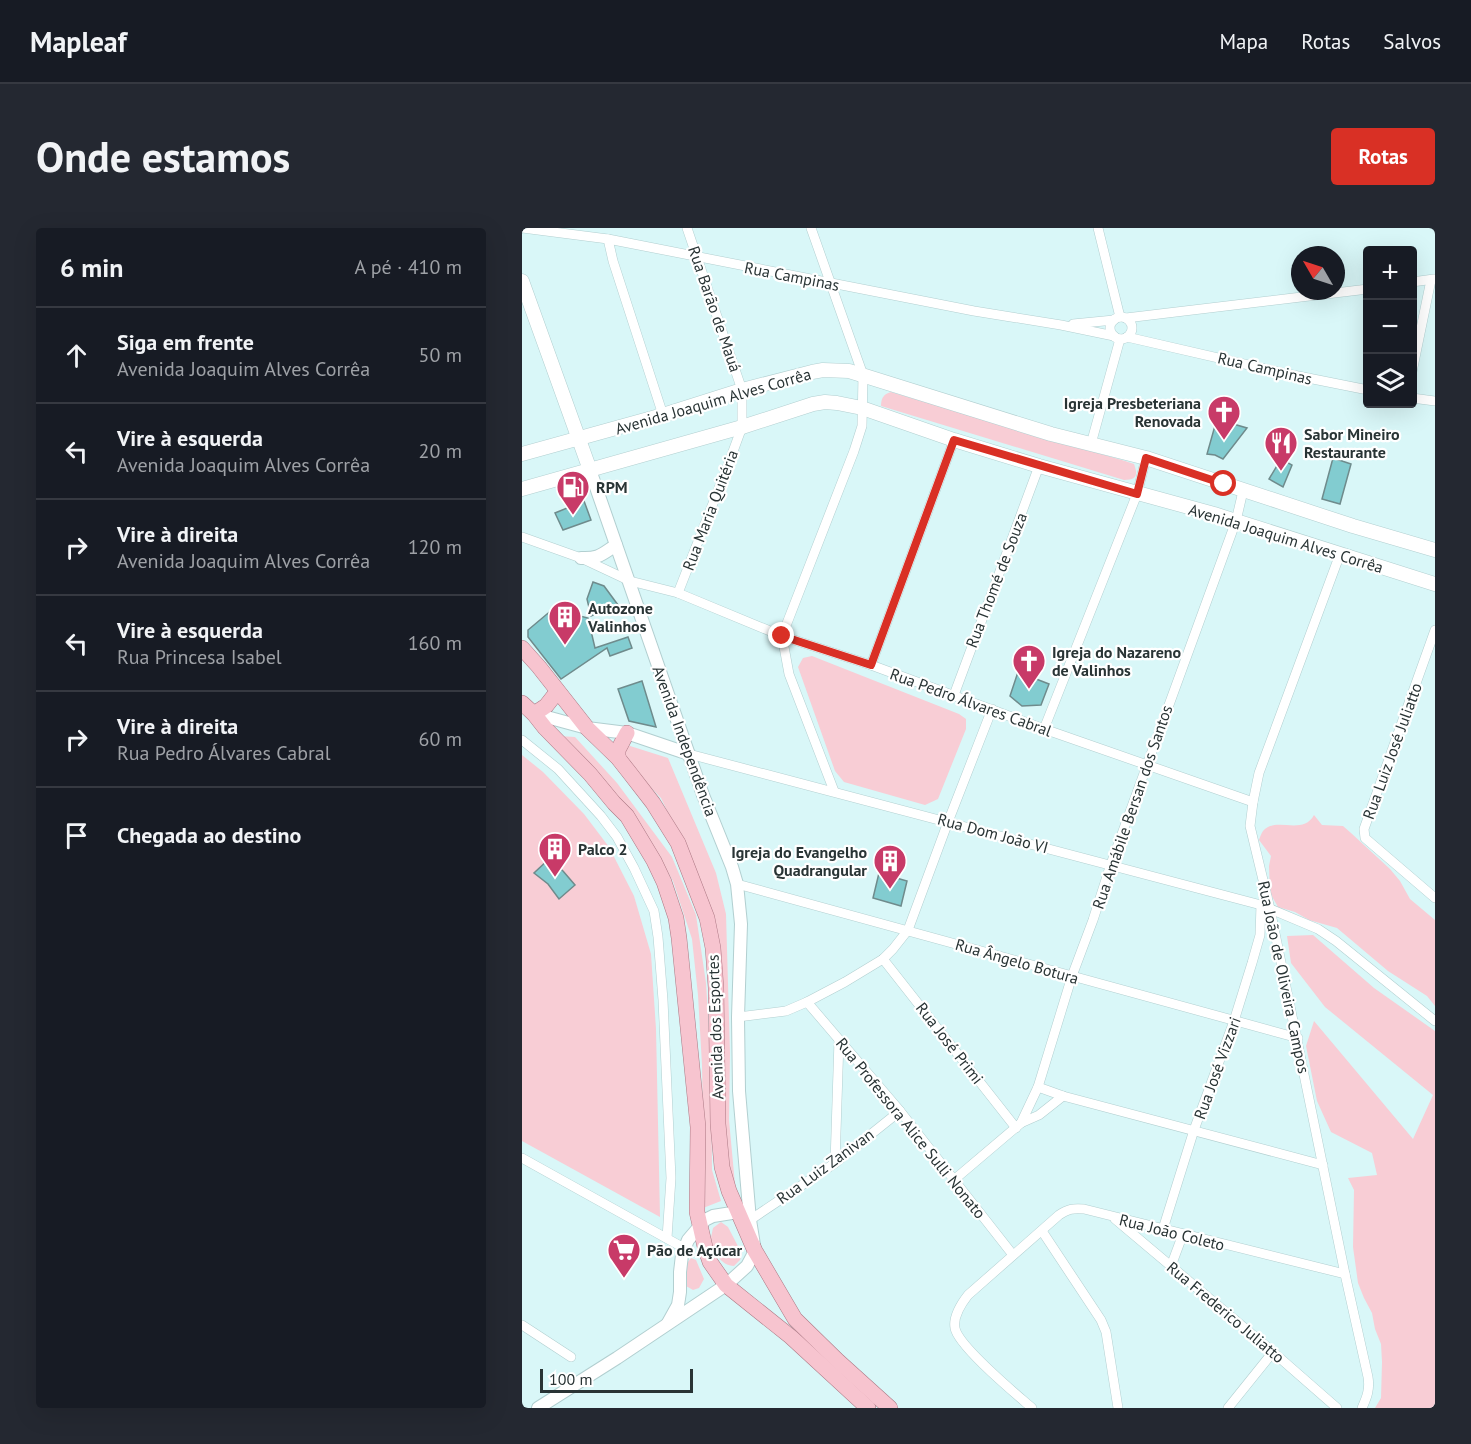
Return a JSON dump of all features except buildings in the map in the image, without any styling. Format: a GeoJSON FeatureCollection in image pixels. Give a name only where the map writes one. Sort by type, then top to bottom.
{"type":"FeatureCollection","features":[{"type":"Feature","properties":{"kind":"main road","name":"Avenida Independência"},"geometry":{"type":"LineString","coordinates":[[522,281],[590,470]]}},
{"type":"Feature","properties":{"kind":"main road","name":"Avenida Joaquim Alves Corrêa"},"geometry":{"type":"LineString","coordinates":[[522,454],[663,415],[742,390],[823,370],[849,371],[1051,434],[1146,458],[1243,491],[1435,550]]}},
{"type":"Feature","properties":{"kind":"main road","name":"Avenida Joaquim Alves Corrêa"},"geometry":{"type":"LineString","coordinates":[[522,489],[741,427],[813,404],[837,403],[862,408],[1039,466],[1214,514],[1435,584]]}},
{"type":"Feature","properties":{"kind":"main road","name":"Avenida dos Esportes"},"geometry":{"type":"LineString","coordinates":[[522,648],[587,728],[618,758],[653,803],[678,843],[707,918],[713,948],[716,988],[718,1124],[722,1167],[729,1191],[744,1216],[755,1251],[795,1319],[890,1408]]}},
{"type":"Feature","properties":{"kind":"main road"},"geometry":{"type":"LineString","coordinates":[[528,713],[546,706],[557,692]]}},
{"type":"Feature","properties":{"kind":"main road","name":"Avenida dos Esportes"},"geometry":{"type":"LineString","coordinates":[[522,703],[528,713],[590,774],[627,816],[664,882],[679,938],[698,1126],[697,1212],[710,1262],[726,1285],[791,1337],[868,1408]]}},
{"type":"Feature","properties":{"kind":"main road"},"geometry":{"type":"LineString","coordinates":[[618,758],[618,750],[627,733]]}},
{"type":"Feature","properties":{"kind":"street","name":"Rua Campinas"},"geometry":{"type":"LineString","coordinates":[[522,228],[608,239],[974,311],[1061,325],[1363,389]]}},
{"type":"Feature","properties":{"kind":"street","name":"Rua Barão de Mauá"},"geometry":{"type":"LineString","coordinates":[[687,228],[742,390],[741,427]]}},
{"type":"Feature","properties":{"kind":"street"},"geometry":{"type":"LineString","coordinates":[[811,228],[863,375],[862,426],[782,636],[789,674],[834,791]]}},
{"type":"Feature","properties":{"kind":"street"},"geometry":{"type":"LineString","coordinates":[[1098,228],[1120,318]]}},
{"type":"Feature","properties":{"kind":"street"},"geometry":{"type":"LineString","coordinates":[[608,239],[663,415]]}},
{"type":"Feature","properties":{"kind":"street"},"geometry":{"type":"LineString","coordinates":[[1417,281],[1433,279],[1417,354]]}},
{"type":"Feature","properties":{"kind":"street","name":"Rua Campinas"},"geometry":{"type":"LineString","coordinates":[[1061,325],[1363,290]]}},
{"type":"Feature","properties":{"kind":"street"},"geometry":{"type":"LineString","coordinates":[[1091,444],[1120,337],[1132,331],[1130,321],[1120,318],[1112,322],[1110,329],[1120,337]]}},
{"type":"Feature","properties":{"kind":"street"},"geometry":{"type":"LineString","coordinates":[[1417,399],[1435,401]]}},
{"type":"Feature","properties":{"kind":"street","name":"Rua Maria Quitéria"},"geometry":{"type":"LineString","coordinates":[[678,593],[741,427]]}},
{"type":"Feature","properties":{"kind":"street"},"geometry":{"type":"LineString","coordinates":[[871,665],[954,440]]}},
{"type":"Feature","properties":{"kind":"street"},"geometry":{"type":"LineString","coordinates":[[1044,729],[1137,494],[1146,458]]}},
{"type":"Feature","properties":{"kind":"street","name":"Rua Thomé de Souza"},"geometry":{"type":"LineString","coordinates":[[954,695],[1039,466]]}},
{"type":"Feature","properties":{"kind":"street","name":"Avenida Independência"},"geometry":{"type":"LineString","coordinates":[[590,470],[703,795],[737,884],[741,924],[738,1017],[744,1216]]}},
{"type":"Feature","properties":{"kind":"street","name":"Rua Amábile Bersan dos Santos"},"geometry":{"type":"LineString","coordinates":[[1019,1125],[1038,1088],[1072,976],[1146,765],[1236,521],[1243,491]]}},
{"type":"Feature","properties":{"kind":"street","name":"Rua Pedro Álvares Cabral"},"geometry":{"type":"LineString","coordinates":[[522,537],[581,558],[630,581],[678,593],[782,636],[871,665],[1044,729],[1253,802]]}},
{"type":"Feature","properties":{"kind":"street"},"geometry":{"type":"LineString","coordinates":[[581,558],[598,557],[616,545]]}},
{"type":"Feature","properties":{"kind":"street","name":"Rua João de Oliveira Campos"},"geometry":{"type":"LineString","coordinates":[[1340,554],[1259,773],[1250,826],[1266,907],[1298,1038],[1368,1377],[1368,1395],[1362,1408]]}},
{"type":"Feature","properties":{"kind":"street","name":"Rua Luiz José Juliatto"},"geometry":{"type":"LineString","coordinates":[[1435,630],[1364,829],[1365,838],[1435,898]]}},
{"type":"Feature","properties":{"kind":"street"},"geometry":{"type":"LineString","coordinates":[[738,1017],[786,1011],[807,1002],[845,982],[883,959],[893,950],[908,930],[992,709]]}},
{"type":"Feature","properties":{"kind":"street","name":"Rua Dom João VI"},"geometry":{"type":"LineString","coordinates":[[528,713],[587,728],[627,733],[689,753],[1266,907],[1318,929],[1336,941],[1435,1020]]}},
{"type":"Feature","properties":{"kind":"street"},"geometry":{"type":"LineString","coordinates":[[522,740],[558,769],[601,816],[617,837],[654,911],[662,991],[671,1178],[667,1238]]}},
{"type":"Feature","properties":{"kind":"street","name":"Rua Ângelo Botura"},"geometry":{"type":"LineString","coordinates":[[737,884],[1298,1038]]}},
{"type":"Feature","properties":{"kind":"street","name":"Rua José Vizzari"},"geometry":{"type":"LineString","coordinates":[[1163,1229],[1194,1130],[1233,1021],[1260,935],[1266,907]]}},
{"type":"Feature","properties":{"kind":"street","name":"Rua José Primi"},"geometry":{"type":"LineString","coordinates":[[883,959],[1019,1125]]}},
{"type":"Feature","properties":{"kind":"street","name":"Rua Professora Alice Sulli Nonato"},"geometry":{"type":"LineString","coordinates":[[807,1002],[900,1111],[1013,1255]]}},
{"type":"Feature","properties":{"kind":"street"},"geometry":{"type":"LineString","coordinates":[[835,1163],[839,1040]]}},
{"type":"Feature","properties":{"kind":"street"},"geometry":{"type":"LineString","coordinates":[[1038,1088],[1323,1165]]}},
{"type":"Feature","properties":{"kind":"street"},"geometry":{"type":"LineString","coordinates":[[954,1179],[1019,1125],[1039,1115],[1063,1096]]}},
{"type":"Feature","properties":{"kind":"street","name":"Rua Luiz Zanivan"},"geometry":{"type":"LineString","coordinates":[[744,1216],[835,1163],[900,1111]]}},
{"type":"Feature","properties":{"kind":"street"},"geometry":{"type":"LineString","coordinates":[[522,1158],[684,1248]]}},
{"type":"Feature","properties":{"kind":"street","name":"Rua João Coleto"},"geometry":{"type":"LineString","coordinates":[[1032,1408],[968,1349],[954,1326],[958,1311],[968,1295],[1059,1215],[1072,1208],[1084,1209],[1345,1274]]}},
{"type":"Feature","properties":{"kind":"street"},"geometry":{"type":"LineString","coordinates":[[667,1324],[678,1305],[680,1272],[684,1248],[688,1240],[705,1220],[713,1216],[744,1216]]}},
{"type":"Feature","properties":{"kind":"street","name":"Rua Frederico Juliatto"},"geometry":{"type":"LineString","coordinates":[[1113,1218],[1337,1408]]}},
{"type":"Feature","properties":{"kind":"street"},"geometry":{"type":"LineString","coordinates":[[1042,1231],[1101,1320],[1106,1332],[1118,1408]]}},
{"type":"Feature","properties":{"kind":"street"},"geometry":{"type":"LineString","coordinates":[[1171,1266],[1183,1234]]}},
{"type":"Feature","properties":{"kind":"street"},"geometry":{"type":"LineString","coordinates":[[538,1408],[700,1304],[747,1266],[755,1251]]}},
{"type":"Feature","properties":{"kind":"street"},"geometry":{"type":"LineString","coordinates":[[680,1292],[700,1304]]}},
{"type":"Feature","properties":{"kind":"street"},"geometry":{"type":"LineString","coordinates":[[522,1325],[571,1357]]}},
{"type":"Feature","properties":{"kind":"street"},"geometry":{"type":"LineString","coordinates":[[1228,1408],[1273,1352]]}},
{"type":"Feature","properties":{"kind":"shaded area"},"geometry":{"type":"Polygon","coordinates":[[[891,392],[1134,464],[1135,476],[1124,480],[881,406],[883,397],[891,392]]]}},
{"type":"Feature","properties":{"kind":"shaded area"},"geometry":{"type":"Polygon","coordinates":[[[812,656],[959,714],[966,719],[966,729],[938,799],[925,805],[844,782],[835,771],[798,667],[803,658],[812,656]]]}},
{"type":"Feature","properties":{"kind":"shaded area"},"geometry":{"type":"Polygon","coordinates":[[[559,736],[575,737],[617,783],[672,857],[696,915],[706,983],[711,1063],[712,1170],[721,1201],[698,1210],[703,1129],[702,1065],[692,939],[673,881],[641,826],[559,736]]]}},
{"type":"Feature","properties":{"kind":"shaded area"},"geometry":{"type":"Polygon","coordinates":[[[627,745],[668,758],[716,873],[726,914],[730,1053],[729,1120],[736,1195],[727,1167],[719,951],[679,836],[661,798],[622,758],[627,745]]]}},
{"type":"Feature","properties":{"kind":"shaded area"},"geometry":{"type":"Polygon","coordinates":[[[522,755],[543,772],[584,814],[609,847],[634,896],[651,954],[656,1029],[660,1217],[522,1141],[522,755]]]}},
{"type":"Feature","properties":{"kind":"shaded area"},"geometry":{"type":"Polygon","coordinates":[[[1314,815],[1322,825],[1343,826],[1390,869],[1410,899],[1435,920],[1435,1006],[1427,996],[1388,971],[1337,928],[1309,920],[1295,912],[1278,907],[1270,893],[1271,856],[1259,840],[1260,837],[1268,827],[1303,824],[1314,815]]]}},
{"type":"Feature","properties":{"kind":"shaded area"},"geometry":{"type":"Polygon","coordinates":[[[1313,935],[1374,988],[1435,1031],[1435,1408],[1375,1408],[1381,1398],[1381,1344],[1372,1313],[1358,1283],[1353,1247],[1354,1190],[1348,1178],[1377,1175],[1372,1153],[1331,1132],[1317,1101],[1306,1046],[1314,1021],[1413,1139],[1433,1095],[1325,1007],[1291,963],[1287,936],[1313,935]]]}},
{"type":"Feature","properties":{"kind":"shaded area"},"geometry":{"type":"Polygon","coordinates":[[[721,1222],[728,1227],[742,1254],[734,1266],[721,1261],[713,1248],[711,1238],[713,1228],[721,1222]]]}},
{"type":"Feature","properties":{"kind":"shaded area"},"geometry":{"type":"Polygon","coordinates":[[[691,1258],[696,1260],[704,1279],[699,1288],[693,1290],[686,1286],[687,1263],[691,1258]]]}},
{"type":"Feature","properties":{"kind":"place","name":"Igreja Presbeteriana Renovada"},"geometry":{"type":"Point","coordinates":[1224,441]}},
{"type":"Feature","properties":{"kind":"place","name":"Sabor Mineiro Restaurante"},"geometry":{"type":"Point","coordinates":[1281,472]}},
{"type":"Feature","properties":{"kind":"place","name":"RPM"},"geometry":{"type":"Point","coordinates":[573,516]}},
{"type":"Feature","properties":{"kind":"place","name":"Autozone Valinhos"},"geometry":{"type":"Point","coordinates":[565,646]}},
{"type":"Feature","properties":{"kind":"place","name":"Igreja do Nazareno de Valinhos"},"geometry":{"type":"Point","coordinates":[1029,690]}},
{"type":"Feature","properties":{"kind":"place","name":"Palco 2"},"geometry":{"type":"Point","coordinates":[555,878]}},
{"type":"Feature","properties":{"kind":"place","name":"Igreja do Evangelho Quadrangular"},"geometry":{"type":"Point","coordinates":[890,890]}},
{"type":"Feature","properties":{"kind":"place","name":"Pão de Açúcar"},"geometry":{"type":"Point","coordinates":[624,1279]}},
{"type":"Feature","properties":{"kind":"route"},"geometry":{"type":"LineString","coordinates":[[782,636],[871,665],[954,440],[1137,494],[1146,458],[1224,484]]}}]}
